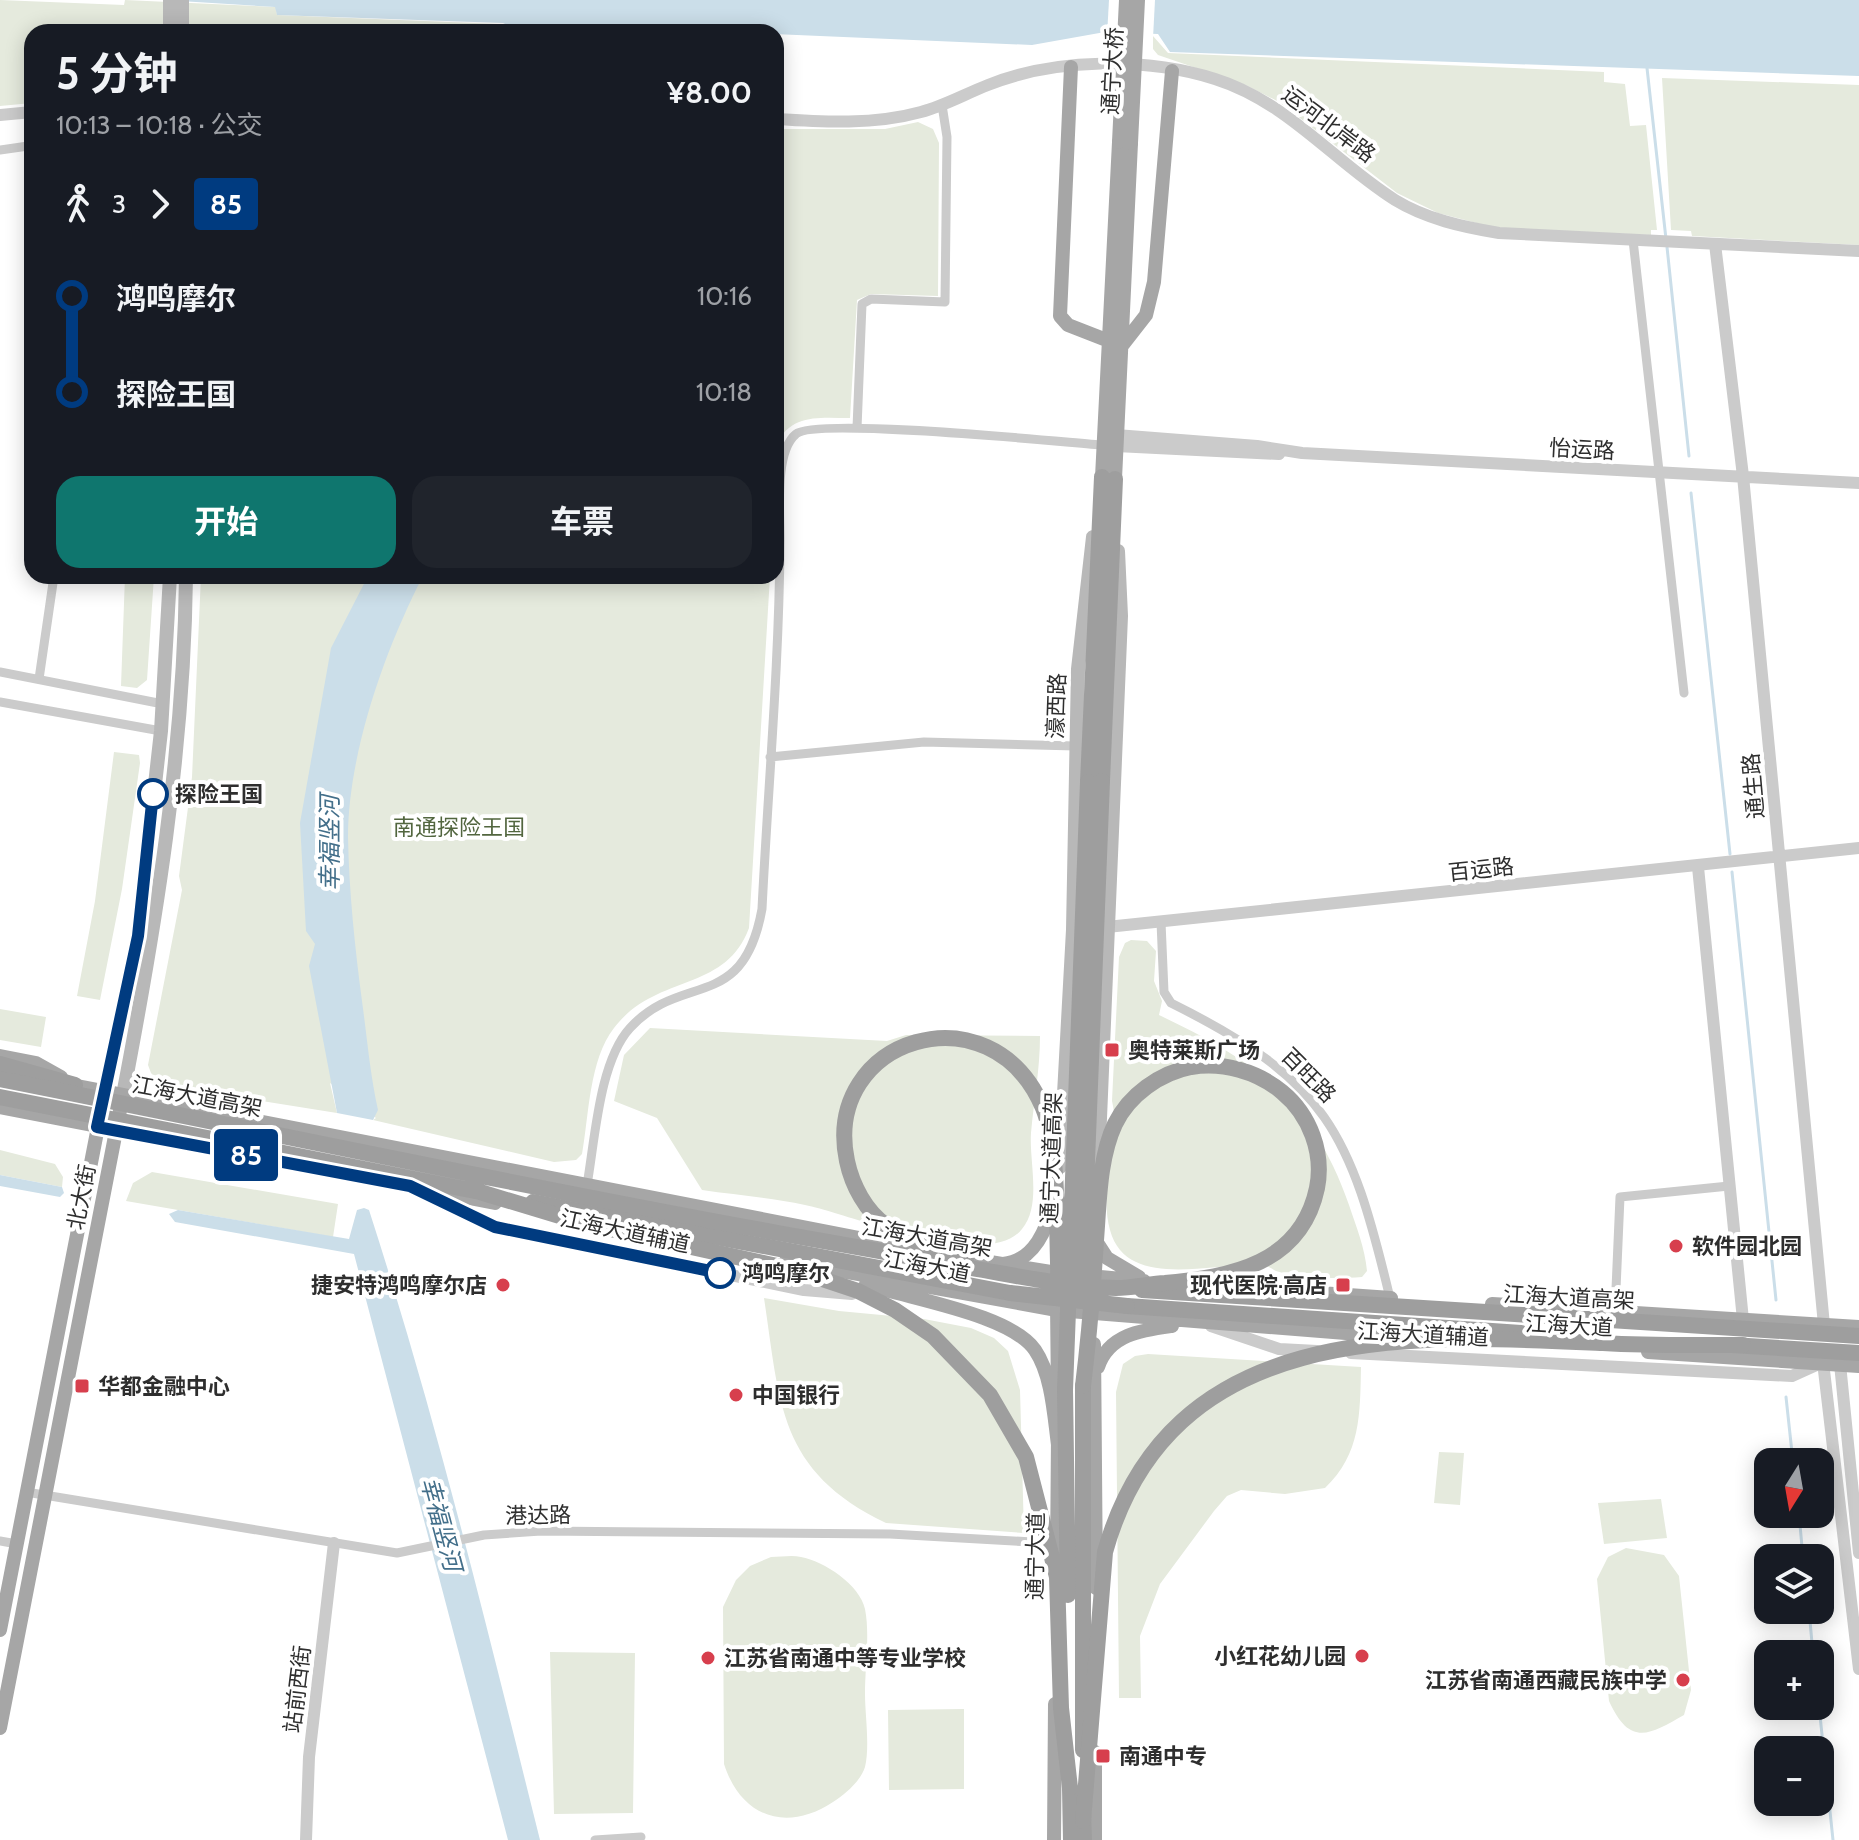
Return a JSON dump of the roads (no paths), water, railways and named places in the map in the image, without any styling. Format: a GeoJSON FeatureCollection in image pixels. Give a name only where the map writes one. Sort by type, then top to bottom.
{"type":"FeatureCollection","features":[{"type":"Feature","properties":{"kind":"highway","name":"通宁大道高架"},"geometry":{"type":"LineString","coordinates":[[1071,1840],[1065,1390],[1108,478]]}},
{"type":"Feature","properties":{"kind":"highway","name":"通宁大道高架"},"geometry":{"type":"LineString","coordinates":[[1084,1840],[1089,1390],[1086,1154],[1095,781]]}},
{"type":"Feature","properties":{"kind":"highway"},"geometry":{"type":"LineString","coordinates":[[1021,1277],[916,1241],[887,1226],[858,1193],[844,1148],[845,1121],[862,1082],[890,1053],[929,1039],[965,1038],[984,1044],[1019,1069],[1043,1107],[1051,1135],[1065,1390]]}},
{"type":"Feature","properties":{"kind":"highway"},"geometry":{"type":"LineString","coordinates":[[1089,1390],[1106,1154],[1115,1125],[1127,1107],[1156,1080],[1198,1066],[1230,1067],[1278,1088],[1305,1118],[1317,1152],[1316,1193],[1302,1228],[1278,1254],[1219,1278],[1117,1288]]}},
{"type":"Feature","properties":{"kind":"highway"},"geometry":{"type":"LineString","coordinates":[[0,1067],[35,1071],[75,1085]]}},
{"type":"Feature","properties":{"kind":"highway","name":"江海大道高架"},"geometry":{"type":"LineString","coordinates":[[0,1079],[653,1210],[1021,1277],[1117,1288],[1383,1308],[1859,1336]]}},
{"type":"Feature","properties":{"kind":"highway","name":"江海大道高架"},"geometry":{"type":"LineString","coordinates":[[0,1097],[1010,1293],[1127,1306],[1370,1324],[1859,1353]]}},
{"type":"Feature","properties":{"kind":"highway"},"geometry":{"type":"LineString","coordinates":[[480,1192],[583,1223],[795,1270],[858,1291],[933,1336],[958,1360],[990,1395],[1026,1457],[1043,1511],[1057,1577],[1061,1708],[1070,1788]]}},
{"type":"Feature","properties":{"kind":"highway"},"geometry":{"type":"LineString","coordinates":[[1083,1821],[1105,1552],[1113,1524],[1134,1477],[1155,1447],[1189,1413],[1273,1367],[1314,1354],[1369,1344],[1463,1337],[1743,1345]]}},
{"type":"Feature","properties":{"kind":"main road"},"geometry":{"type":"LineString","coordinates":[[170,0],[170,24]]}},
{"type":"Feature","properties":{"kind":"main road"},"geometry":{"type":"LineString","coordinates":[[182,0],[182,24]]}},
{"type":"Feature","properties":{"kind":"main road","name":"通宁大桥"},"geometry":{"type":"LineString","coordinates":[[1125,142],[1126,0]]}},
{"type":"Feature","properties":{"kind":"main road","name":"通宁大桥"},"geometry":{"type":"LineString","coordinates":[[1125,142],[1138,0]]}},
{"type":"Feature","properties":{"kind":"main road"},"geometry":{"type":"LineString","coordinates":[[1071,67],[1060,316],[1068,325],[1115,344],[1146,315],[1154,282],[1172,71]]}},
{"type":"Feature","properties":{"kind":"main road","name":"濠西路"},"geometry":{"type":"LineString","coordinates":[[1057,1273],[1084,600],[1112,442],[1125,142]]}},
{"type":"Feature","properties":{"kind":"main road","name":"濠西路"},"geometry":{"type":"LineString","coordinates":[[1094,1276],[1121,616],[1108,478]]}},
{"type":"Feature","properties":{"kind":"main road","name":"北大街"},"geometry":{"type":"LineString","coordinates":[[0,1630],[97,1127],[138,936],[161,731],[170,584]]}},
{"type":"Feature","properties":{"kind":"main road","name":"北大街"},"geometry":{"type":"LineString","coordinates":[[0,1728],[159,904],[176,769],[186,584]]}},
{"type":"Feature","properties":{"kind":"main road"},"geometry":{"type":"LineString","coordinates":[[0,1056],[36,1063],[75,1085]]}},
{"type":"Feature","properties":{"kind":"main road","name":"江海大道"},"geometry":{"type":"LineString","coordinates":[[0,1067],[123,1095],[996,1264],[1057,1273],[1390,1298],[1859,1327]]}},
{"type":"Feature","properties":{"kind":"main road","name":"江海大道"},"geometry":{"type":"LineString","coordinates":[[0,1107],[934,1290],[1057,1310],[1859,1366]]}},
{"type":"Feature","properties":{"kind":"main road"},"geometry":{"type":"LineString","coordinates":[[996,1264],[1020,1260],[1033,1248],[1049,1220],[1059,1186]]}},
{"type":"Feature","properties":{"kind":"main road"},"geometry":{"type":"LineString","coordinates":[[1096,1241],[1116,1265],[1150,1281]]}},
{"type":"Feature","properties":{"kind":"main road"},"geometry":{"type":"LineString","coordinates":[[821,1268],[905,1298],[994,1320],[1021,1334],[1036,1352],[1044,1372],[1058,1445]]}},
{"type":"Feature","properties":{"kind":"main road","name":"通宁大道"},"geometry":{"type":"LineString","coordinates":[[1054,1840],[1057,1273]]}},
{"type":"Feature","properties":{"kind":"main road"},"geometry":{"type":"LineString","coordinates":[[1094,1276],[1089,1390],[1095,1840]]}},
{"type":"Feature","properties":{"kind":"main road"},"geometry":{"type":"LineString","coordinates":[[1089,1390],[1105,1350],[1119,1339],[1148,1329],[1200,1322]]}},
{"type":"Feature","properties":{"kind":"street","name":"运河北岸路"},"geometry":{"type":"LineString","coordinates":[[784,119],[877,121],[942,105],[990,84],[1038,70],[1102,64],[1172,71],[1215,79],[1273,105],[1396,201],[1460,227],[1499,233],[1859,251]]}},
{"type":"Feature","properties":{"kind":"street"},"geometry":{"type":"LineString","coordinates":[[857,428],[862,304],[871,299],[945,302],[947,137],[942,105]]}},
{"type":"Feature","properties":{"kind":"street"},"geometry":{"type":"LineString","coordinates":[[0,115],[24,113]]}},
{"type":"Feature","properties":{"kind":"street"},"geometry":{"type":"LineString","coordinates":[[0,150],[24,147]]}},
{"type":"Feature","properties":{"kind":"street"},"geometry":{"type":"LineString","coordinates":[[1639,240],[1684,693]]}},
{"type":"Feature","properties":{"kind":"street","name":"通生路"},"geometry":{"type":"LineString","coordinates":[[1715,244],[1743,476],[1824,1325]]}},
{"type":"Feature","properties":{"kind":"street"},"geometry":{"type":"LineString","coordinates":[[784,456],[797,432],[812,428],[1112,442]]}},
{"type":"Feature","properties":{"kind":"street","name":"怡运路"},"geometry":{"type":"LineString","coordinates":[[1112,442],[1257,456],[1302,453],[1859,483]]}},
{"type":"Feature","properties":{"kind":"street"},"geometry":{"type":"LineString","coordinates":[[39,679],[53,584]]}},
{"type":"Feature","properties":{"kind":"street"},"geometry":{"type":"LineString","coordinates":[[587,1185],[607,1075],[618,1045],[630,1027],[662,1006],[728,976],[750,954],[762,909],[779,584]]}},
{"type":"Feature","properties":{"kind":"street"},"geometry":{"type":"LineString","coordinates":[[0,672],[163,704]]}},
{"type":"Feature","properties":{"kind":"street"},"geometry":{"type":"LineString","coordinates":[[0,702],[161,731]]}},
{"type":"Feature","properties":{"kind":"street"},"geometry":{"type":"LineString","coordinates":[[770,757],[924,742],[1076,746]]}},
{"type":"Feature","properties":{"kind":"street","name":"百运路"},"geometry":{"type":"LineString","coordinates":[[1107,927],[1859,848]]}},
{"type":"Feature","properties":{"kind":"street"},"geometry":{"type":"LineString","coordinates":[[1698,867],[1743,1320]]}},
{"type":"Feature","properties":{"kind":"street","name":"百旺路"},"geometry":{"type":"LineString","coordinates":[[1161,922],[1164,992],[1171,1003],[1270,1059],[1323,1112],[1339,1138],[1355,1173],[1390,1298]]}},
{"type":"Feature","properties":{"kind":"street","name":"江海大道辅道"},"geometry":{"type":"LineString","coordinates":[[410,1186],[495,1227],[804,1290],[905,1298],[934,1290]]}},
{"type":"Feature","properties":{"kind":"street"},"geometry":{"type":"LineString","coordinates":[[1615,1312],[1620,1197],[1729,1186]]}},
{"type":"Feature","properties":{"kind":"street","name":"江海大道辅道"},"geometry":{"type":"LineString","coordinates":[[1200,1322],[1279,1349],[1792,1376],[1823,1362]]}},
{"type":"Feature","properties":{"kind":"street"},"geometry":{"type":"LineString","coordinates":[[1823,1362],[1859,1669]]}},
{"type":"Feature","properties":{"kind":"street"},"geometry":{"type":"LineString","coordinates":[[1840,1364],[1859,1553]]}},
{"type":"Feature","properties":{"kind":"street","name":"港达路"},"geometry":{"type":"LineString","coordinates":[[26,1492],[397,1553],[484,1535],[541,1531],[890,1534],[1057,1544]]}},
{"type":"Feature","properties":{"kind":"street"},"geometry":{"type":"LineString","coordinates":[[0,1541],[17,1544]]}},
{"type":"Feature","properties":{"kind":"street","name":"站前西街"},"geometry":{"type":"LineString","coordinates":[[306,1840],[309,1757],[334,1543]]}},
{"type":"Feature","properties":{"kind":"street"},"geometry":{"type":"LineString","coordinates":[[595,1840],[641,1837]]}},
{"type":"Feature","properties":{"kind":"water"},"geometry":{"type":"Polygon","coordinates":[[[164,0],[1859,0],[1859,76],[1170,52],[1158,34],[1105,32],[1032,45],[784,34],[784,24],[505,24],[277,15],[275,7],[164,0]]]}},
{"type":"Feature","properties":{"kind":"water","name":"幸福竖河"},"geometry":{"type":"Polygon","coordinates":[[[364,584],[419,584],[395,636],[371,703],[354,771],[350,805],[348,837],[353,920],[378,1110],[373,1120],[337,1113],[309,966],[315,944],[306,931],[300,823],[331,648],[364,584]]]}},
{"type":"Feature","properties":{"kind":"water"},"geometry":{"type":"Polygon","coordinates":[[[0,1175],[62,1187],[64,1193],[60,1197],[0,1186],[0,1175]]]}},
{"type":"Feature","properties":{"kind":"water","name":"幸福竖河"},"geometry":{"type":"Polygon","coordinates":[[[178,1210],[349,1239],[357,1210],[369,1210],[439,1444],[540,1840],[508,1840],[354,1254],[175,1222],[169,1214],[178,1210]]]}},
{"type":"Feature","properties":{"kind":"waterway"},"geometry":{"type":"LineString","coordinates":[[1647,68],[1666,239]]}},
{"type":"Feature","properties":{"kind":"waterway"},"geometry":{"type":"LineString","coordinates":[[1667,247],[1689,456]]}},
{"type":"Feature","properties":{"kind":"waterway"},"geometry":{"type":"LineString","coordinates":[[1691,493],[1730,854]]}},
{"type":"Feature","properties":{"kind":"waterway"},"geometry":{"type":"LineString","coordinates":[[1732,872],[1776,1300]]}},
{"type":"Feature","properties":{"kind":"waterway"},"geometry":{"type":"LineString","coordinates":[[1786,1397],[1791,1448]]}},
{"type":"Feature","properties":{"kind":"waterway"},"geometry":{"type":"LineString","coordinates":[[1800,1528],[1802,1544]]}},
{"type":"Feature","properties":{"kind":"waterway"},"geometry":{"type":"LineString","coordinates":[[1810,1624],[1812,1640]]}},
{"type":"Feature","properties":{"kind":"waterway"},"geometry":{"type":"LineString","coordinates":[[1820,1720],[1833,1840]]}},
{"type":"Feature","properties":{"kind":"place","name":"探险王国"},"geometry":{"type":"Point","coordinates":[153,794]}},
{"type":"Feature","properties":{"kind":"place","name":"奥特莱斯广场"},"geometry":{"type":"Point","coordinates":[1112,1050]}},
{"type":"Feature","properties":{"kind":"place","name":"软件园北园"},"geometry":{"type":"Point","coordinates":[1676,1246]}},
{"type":"Feature","properties":{"kind":"place","name":"鸿鸣摩尔"},"geometry":{"type":"Point","coordinates":[720,1273]}},
{"type":"Feature","properties":{"kind":"place","name":"捷安特鸿鸣摩尔店"},"geometry":{"type":"Point","coordinates":[503,1285]}},
{"type":"Feature","properties":{"kind":"place","name":"现代医院·高店"},"geometry":{"type":"Point","coordinates":[1343,1285]}},
{"type":"Feature","properties":{"kind":"place","name":"华都金融中心"},"geometry":{"type":"Point","coordinates":[82,1386]}},
{"type":"Feature","properties":{"kind":"place","name":"中国银行"},"geometry":{"type":"Point","coordinates":[736,1395]}},
{"type":"Feature","properties":{"kind":"place","name":"小红花幼儿园"},"geometry":{"type":"Point","coordinates":[1362,1656]}},
{"type":"Feature","properties":{"kind":"place","name":"江苏省南通中等专业学校"},"geometry":{"type":"Point","coordinates":[708,1658]}},
{"type":"Feature","properties":{"kind":"place","name":"江苏省南通西藏民族中学"},"geometry":{"type":"Point","coordinates":[1683,1680]}},
{"type":"Feature","properties":{"kind":"place","name":"南通中专"},"geometry":{"type":"Point","coordinates":[1103,1756]}},
{"type":"Feature","properties":{"kind":"park label","name":"南通探险王国"},"geometry":{"type":"Point","coordinates":[459,827]}}]}
